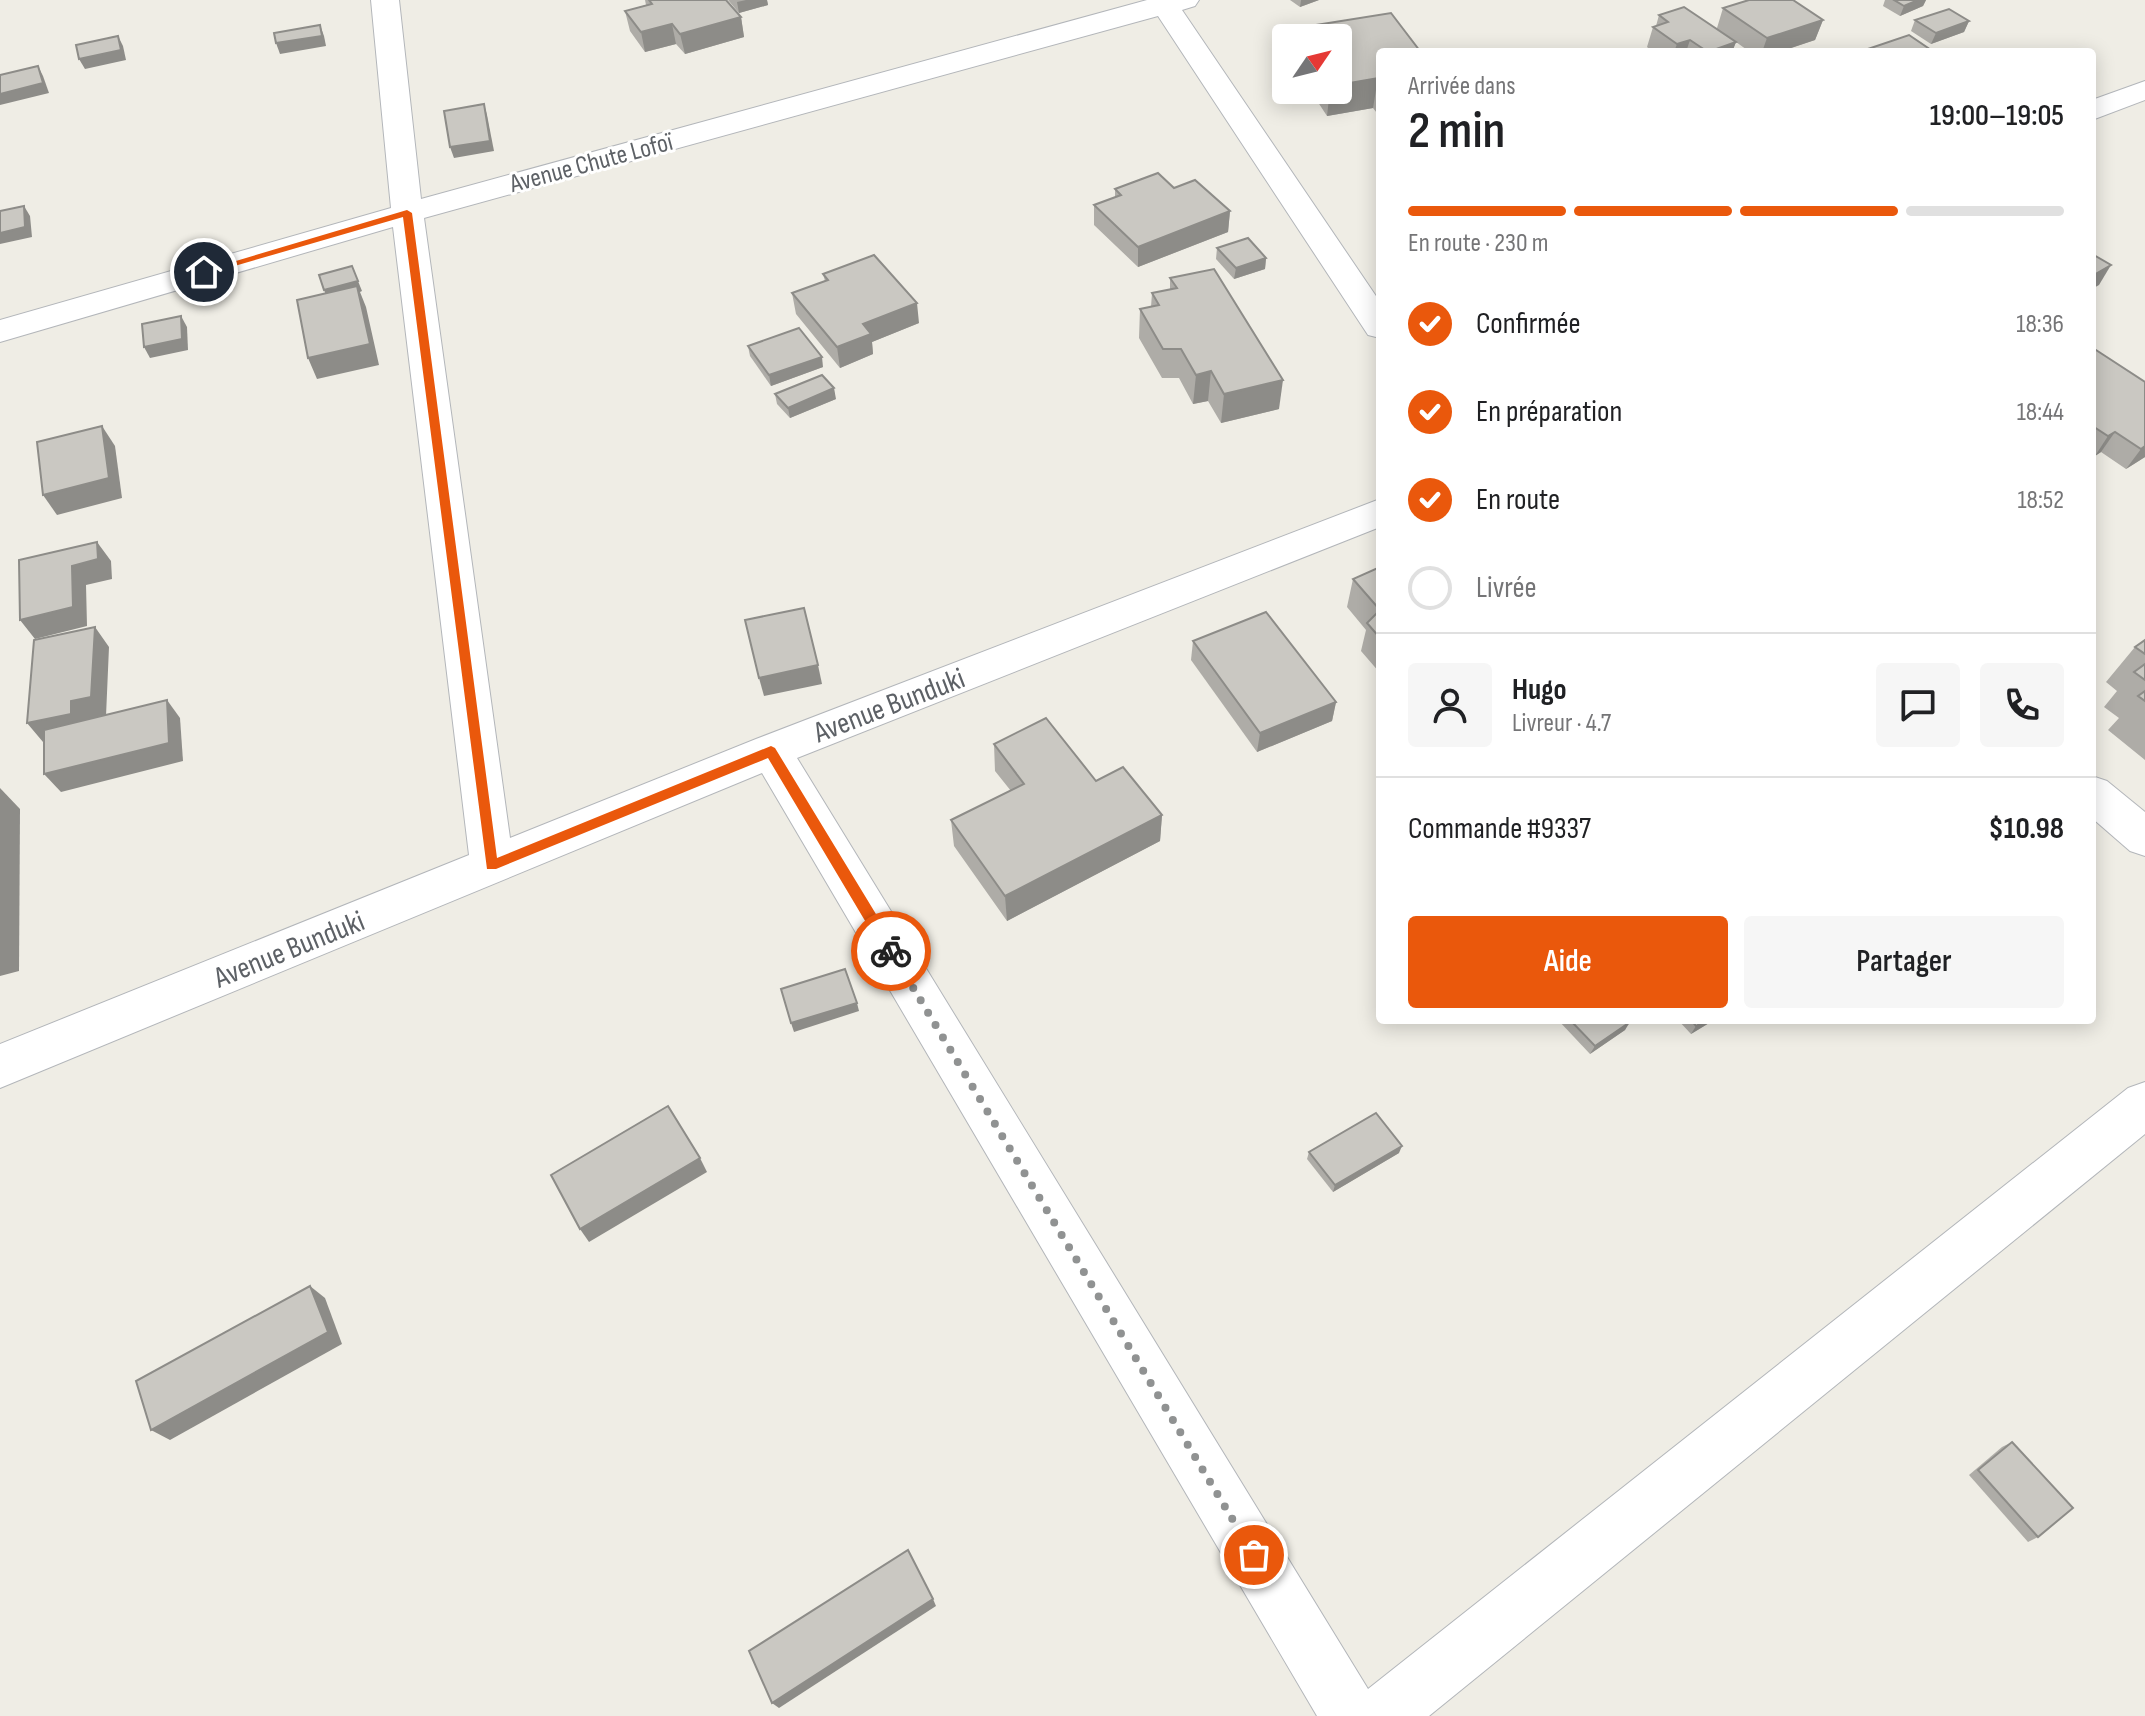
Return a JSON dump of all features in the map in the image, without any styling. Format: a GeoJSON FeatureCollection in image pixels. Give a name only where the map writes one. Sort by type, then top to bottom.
{"type":"FeatureCollection","features":[{"type":"Feature","properties":{"kind":"street"},"geometry":{"type":"LineString","coordinates":[[385,0],[407,213],[492,866]]}},
{"type":"Feature","properties":{"kind":"street"},"geometry":{"type":"LineString","coordinates":[[1170,2],[1376,321]]}},
{"type":"Feature","properties":{"kind":"street","name":"Avenue Chute Lofoï"},"geometry":{"type":"LineString","coordinates":[[0,331],[407,213],[1170,2]]}},
{"type":"Feature","properties":{"kind":"street"},"geometry":{"type":"LineString","coordinates":[[2096,109],[2145,90]]}},
{"type":"Feature","properties":{"kind":"street","name":"Avenue Bunduki"},"geometry":{"type":"LineString","coordinates":[[0,1066],[771,751],[1376,514]]}},
{"type":"Feature","properties":{"kind":"street"},"geometry":{"type":"LineString","coordinates":[[771,751],[1351,1716]]}},
{"type":"Feature","properties":{"kind":"street"},"geometry":{"type":"LineString","coordinates":[[2096,796],[2145,838]]}},
{"type":"Feature","properties":{"kind":"street"},"geometry":{"type":"LineString","coordinates":[[1382,1716],[2145,1104]]}},
{"type":"Feature","properties":{"kind":"building"},"geometry":{"type":"Polygon","coordinates":[[[649,0],[726,0],[741,17],[680,34],[672,24],[641,32],[625,11],[652,4],[649,0]]]}},
{"type":"Feature","properties":{"kind":"building"},"geometry":{"type":"Polygon","coordinates":[[[1749,0],[1793,0],[1823,20],[1767,38],[1723,8],[1749,0]]]}},
{"type":"Feature","properties":{"kind":"building"},"geometry":{"type":"Polygon","coordinates":[[[1894,0],[1918,0],[1904,6],[1894,0]]]}},
{"type":"Feature","properties":{"kind":"building"},"geometry":{"type":"Polygon","coordinates":[[[1684,7],[1736,42],[1719,48],[1702,48],[1690,40],[1677,44],[1653,27],[1668,22],[1659,15],[1684,7]]]}},
{"type":"Feature","properties":{"kind":"building"},"geometry":{"type":"Polygon","coordinates":[[[1949,9],[1969,21],[1936,33],[1915,20],[1949,9]]]}},
{"type":"Feature","properties":{"kind":"building"},"geometry":{"type":"Polygon","coordinates":[[[1391,13],[1418,48],[1376,48],[1376,78],[1352,83],[1352,24],[1322,24],[1391,13]]]}},
{"type":"Feature","properties":{"kind":"building"},"geometry":{"type":"Polygon","coordinates":[[[320,25],[322,36],[276,43],[274,33],[320,25]]]}},
{"type":"Feature","properties":{"kind":"building"},"geometry":{"type":"Polygon","coordinates":[[[1909,35],[1928,48],[1871,48],[1909,35]]]}},
{"type":"Feature","properties":{"kind":"building"},"geometry":{"type":"Polygon","coordinates":[[[118,36],[121,50],[79,59],[76,45],[118,36]]]}},
{"type":"Feature","properties":{"kind":"building"},"geometry":{"type":"Polygon","coordinates":[[[38,66],[43,83],[0,94],[0,75],[38,66]]]}},
{"type":"Feature","properties":{"kind":"building"},"geometry":{"type":"Polygon","coordinates":[[[484,104],[490,141],[450,147],[444,111],[484,104]]]}},
{"type":"Feature","properties":{"kind":"building"},"geometry":{"type":"Polygon","coordinates":[[[1158,173],[1174,188],[1195,180],[1230,211],[1138,247],[1094,205],[1121,195],[1115,189],[1158,173]]]}},
{"type":"Feature","properties":{"kind":"building"},"geometry":{"type":"Polygon","coordinates":[[[24,206],[25,227],[0,233],[0,211],[24,206]]]}},
{"type":"Feature","properties":{"kind":"building"},"geometry":{"type":"Polygon","coordinates":[[[1248,238],[1266,258],[1236,268],[1217,248],[1248,238]]]}},
{"type":"Feature","properties":{"kind":"building"},"geometry":{"type":"Polygon","coordinates":[[[874,255],[917,303],[863,324],[871,334],[837,347],[792,293],[828,280],[823,274],[874,255]]]}},
{"type":"Feature","properties":{"kind":"building"},"geometry":{"type":"Polygon","coordinates":[[[2096,256],[2111,265],[2096,274],[2096,256]]]}},
{"type":"Feature","properties":{"kind":"building"},"geometry":{"type":"Polygon","coordinates":[[[352,266],[358,281],[324,290],[319,275],[352,266]]]}},
{"type":"Feature","properties":{"kind":"building"},"geometry":{"type":"Polygon","coordinates":[[[1214,269],[1283,380],[1224,394],[1211,371],[1196,375],[1181,349],[1163,349],[1140,309],[1159,305],[1152,293],[1177,288],[1170,278],[1214,269]]]}},
{"type":"Feature","properties":{"kind":"building"},"geometry":{"type":"Polygon","coordinates":[[[357,286],[370,344],[308,358],[297,300],[357,286]]]}},
{"type":"Feature","properties":{"kind":"building"},"geometry":{"type":"Polygon","coordinates":[[[181,316],[182,339],[144,347],[142,324],[181,316]]]}},
{"type":"Feature","properties":{"kind":"building"},"geometry":{"type":"Polygon","coordinates":[[[799,328],[822,357],[769,375],[748,346],[799,328]]]}},
{"type":"Feature","properties":{"kind":"building"},"geometry":{"type":"Polygon","coordinates":[[[2096,350],[2145,382],[2145,446],[2141,449],[2115,432],[2108,436],[2096,428],[2096,350]]]}},
{"type":"Feature","properties":{"kind":"building"},"geometry":{"type":"Polygon","coordinates":[[[822,375],[834,388],[788,408],[775,394],[822,375]]]}},
{"type":"Feature","properties":{"kind":"building"},"geometry":{"type":"Polygon","coordinates":[[[102,426],[109,478],[43,495],[37,442],[102,426]]]}},
{"type":"Feature","properties":{"kind":"building"},"geometry":{"type":"Polygon","coordinates":[[[97,542],[98,559],[72,566],[73,607],[20,620],[19,560],[97,542]]]}},
{"type":"Feature","properties":{"kind":"building"},"geometry":{"type":"Polygon","coordinates":[[[1376,569],[1376,605],[1353,579],[1376,569]]]}},
{"type":"Feature","properties":{"kind":"building"},"geometry":{"type":"Polygon","coordinates":[[[804,608],[818,665],[759,678],[745,620],[804,608]]]}},
{"type":"Feature","properties":{"kind":"building"},"geometry":{"type":"Polygon","coordinates":[[[1266,612],[1336,702],[1260,733],[1193,641],[1266,612]]]}},
{"type":"Feature","properties":{"kind":"building"},"geometry":{"type":"Polygon","coordinates":[[[1376,614],[1376,633],[1367,623],[1376,614]]]}},
{"type":"Feature","properties":{"kind":"building"},"geometry":{"type":"Polygon","coordinates":[[[95,627],[91,697],[71,701],[71,714],[27,723],[34,640],[95,627]]]}},
{"type":"Feature","properties":{"kind":"building"},"geometry":{"type":"Polygon","coordinates":[[[2145,640],[2145,654],[2135,647],[2145,640]]]}},
{"type":"Feature","properties":{"kind":"building"},"geometry":{"type":"Polygon","coordinates":[[[2145,664],[2145,680],[2134,672],[2145,664]]]}},
{"type":"Feature","properties":{"kind":"building"},"geometry":{"type":"Polygon","coordinates":[[[167,700],[169,743],[44,774],[44,730],[167,700]]]}},
{"type":"Feature","properties":{"kind":"building"},"geometry":{"type":"Polygon","coordinates":[[[1046,718],[1096,781],[1123,767],[1162,815],[1005,896],[951,820],[1024,784],[994,744],[1046,718]]]}},
{"type":"Feature","properties":{"kind":"building"},"geometry":{"type":"Polygon","coordinates":[[[845,969],[857,1003],[791,1023],[781,989],[845,969]]]}},
{"type":"Feature","properties":{"kind":"building"},"geometry":{"type":"Polygon","coordinates":[[[1574,1024],[1627,1024],[1595,1046],[1574,1024]]]}},
{"type":"Feature","properties":{"kind":"building"},"geometry":{"type":"Polygon","coordinates":[[[668,1106],[700,1158],[580,1229],[551,1175],[668,1106]]]}},
{"type":"Feature","properties":{"kind":"building"},"geometry":{"type":"Polygon","coordinates":[[[1376,1113],[1402,1146],[1335,1185],[1309,1152],[1376,1113]]]}},
{"type":"Feature","properties":{"kind":"building"},"geometry":{"type":"Polygon","coordinates":[[[310,1286],[328,1332],[151,1430],[136,1381],[310,1286]]]}},
{"type":"Feature","properties":{"kind":"building"},"geometry":{"type":"Polygon","coordinates":[[[2012,1442],[2073,1508],[2038,1537],[1978,1470],[2012,1442]]]}},
{"type":"Feature","properties":{"kind":"building"},"geometry":{"type":"Polygon","coordinates":[[[908,1550],[933,1599],[772,1703],[749,1651],[908,1550]]]}},
{"type":"Feature","properties":{"kind":"way so far"},"geometry":{"type":"LineString","coordinates":[[891,951],[1254,1555]]}},
{"type":"Feature","properties":{"kind":"route"},"geometry":{"type":"LineString","coordinates":[[204,272],[407,213],[492,866],[771,751],[891,951]]}}]}
